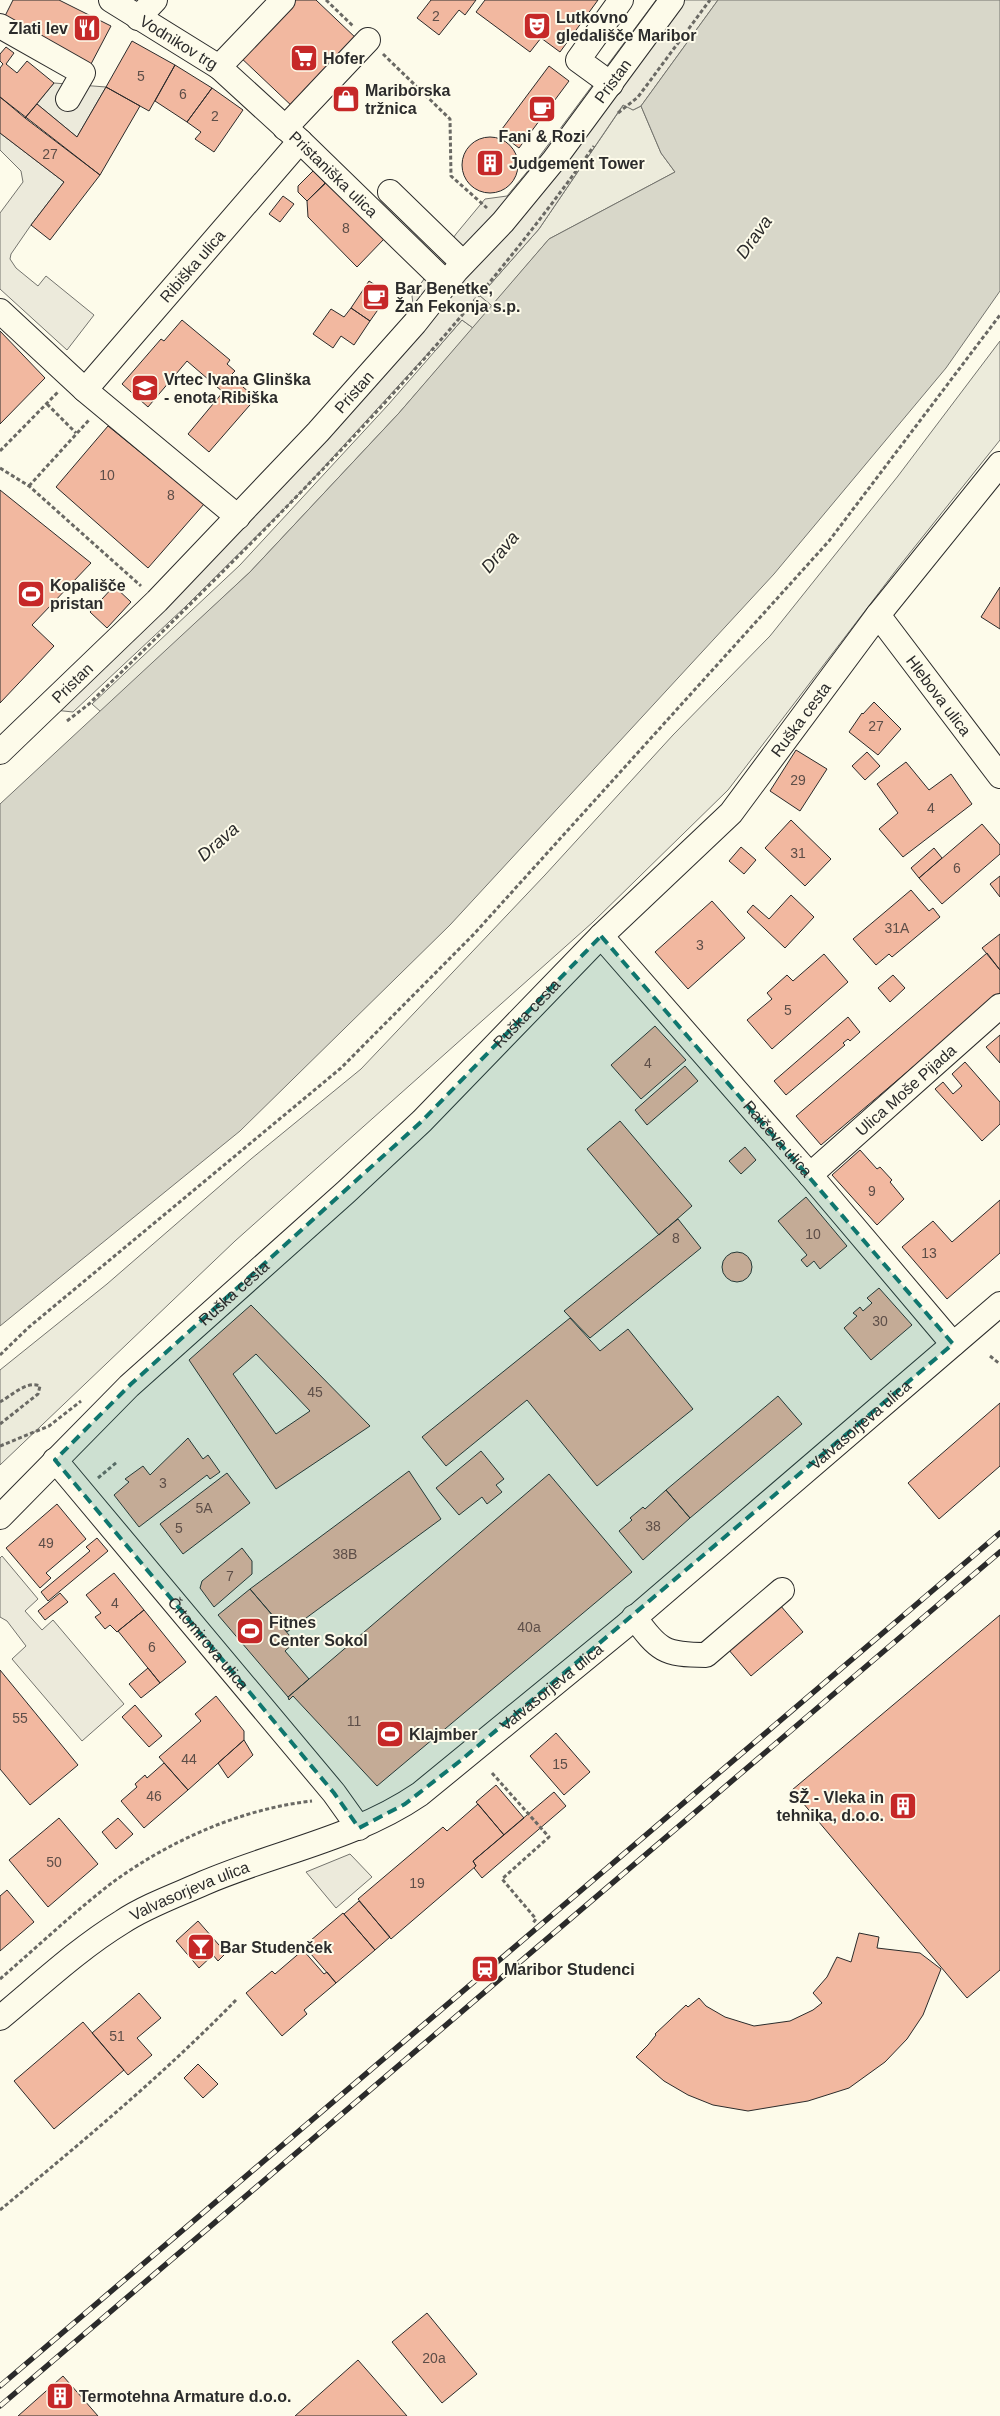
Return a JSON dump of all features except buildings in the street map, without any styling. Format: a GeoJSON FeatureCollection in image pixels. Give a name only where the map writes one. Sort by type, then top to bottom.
{"type":"FeatureCollection","features":[{"type":"Feature","properties":{"kind":"street","name":"Vodnikov trg"},"geometry":{"type":"LineString","coordinates":[[110,0],[219,67],[283,0]]}},
{"type":"Feature","properties":{"kind":"street"},"geometry":{"type":"LineString","coordinates":[[138,18],[155,0]]}},
{"type":"Feature","properties":{"kind":"street"},"geometry":{"type":"LineString","coordinates":[[611,84],[578,60],[621,0]]}},
{"type":"Feature","properties":{"kind":"street","name":"Pristan"},"geometry":{"type":"LineString","coordinates":[[0,752],[157,601],[349,398],[415,323],[463,263],[503,222],[554,160],[672,0]]}},
{"type":"Feature","properties":{"kind":"street"},"geometry":{"type":"LineString","coordinates":[[0,26],[83,73],[68,99]]}},
{"type":"Feature","properties":{"kind":"street","name":"Ribiška ulica"},"geometry":{"type":"LineString","coordinates":[[86,391],[368,40]]}},
{"type":"Feature","properties":{"kind":"street","name":"Pristaniška ulica"},"geometry":{"type":"LineString","coordinates":[[219,67],[293,135],[446,283]]}},
{"type":"Feature","properties":{"kind":"street"},"geometry":{"type":"LineString","coordinates":[[390,192],[463,263]]}},
{"type":"Feature","properties":{"kind":"street"},"geometry":{"type":"LineString","coordinates":[[0,311],[86,391],[238,517]]}},
{"type":"Feature","properties":{"kind":"street","name":"Ruška cesta"},"geometry":{"type":"LineString","coordinates":[[0,1517],[129,1386],[346,1192],[422,1121],[601,936],[732,813],[878,615],[1000,464]]}},
{"type":"Feature","properties":{"kind":"street","name":"Hlebova ulica"},"geometry":{"type":"LineString","coordinates":[[878,615],[1000,776]]}},
{"type":"Feature","properties":{"kind":"street","name":"Raičeva ulica"},"geometry":{"type":"LineString","coordinates":[[601,936],[810,1175],[953,1344]]}},
{"type":"Feature","properties":{"kind":"street","name":"Ulica Moše Pijada"},"geometry":{"type":"LineString","coordinates":[[810,1175],[1000,1006]]}},
{"type":"Feature","properties":{"kind":"street","name":"Valvasorjeva ulica"},"geometry":{"type":"LineString","coordinates":[[0,2018],[87,1946],[123,1921],[206,1882],[359,1828],[392,1813],[420,1794],[634,1617],[1000,1304]]}},
{"type":"Feature","properties":{"kind":"street","name":"Črtomirova ulica"},"geometry":{"type":"LineString","coordinates":[[55,1460],[328,1786],[359,1828]]}},
{"type":"Feature","properties":{"kind":"street"},"geometry":{"type":"LineString","coordinates":[[634,1617],[652,1641],[667,1652],[681,1655],[706,1655],[782,1590]]}},
{"type":"Feature","properties":{"kind":"path"},"geometry":{"type":"LineString","coordinates":[[326,0],[338,12]]}},
{"type":"Feature","properties":{"kind":"path"},"geometry":{"type":"LineString","coordinates":[[368,40],[450,119],[450,176],[524,239]]}},
{"type":"Feature","properties":{"kind":"path"},"geometry":{"type":"LineString","coordinates":[[0,1355],[29,1327],[341,1068],[474,934],[829,541],[1000,315]]}},
{"type":"Feature","properties":{"kind":"path"},"geometry":{"type":"LineString","coordinates":[[0,451],[47,404],[86,391]]}},
{"type":"Feature","properties":{"kind":"path"},"geometry":{"type":"LineString","coordinates":[[29,486],[76,433],[86,391]]}},
{"type":"Feature","properties":{"kind":"path"},"geometry":{"type":"LineString","coordinates":[[47,404],[76,433]]}},
{"type":"Feature","properties":{"kind":"path"},"geometry":{"type":"LineString","coordinates":[[0,468],[29,486],[157,601]]}},
{"type":"Feature","properties":{"kind":"path"},"geometry":{"type":"LineString","coordinates":[[990,1356],[1000,1364]]}},
{"type":"Feature","properties":{"kind":"path"},"geometry":{"type":"LineString","coordinates":[[0,1402],[28,1385],[40,1386],[38,1394],[0,1424]]}},
{"type":"Feature","properties":{"kind":"path"},"geometry":{"type":"LineString","coordinates":[[0,1446],[49,1426],[88,1395]]}},
{"type":"Feature","properties":{"kind":"path"},"geometry":{"type":"LineString","coordinates":[[492,1774],[549,1837],[502,1879],[530,1908],[536,1919],[533,1923]]}},
{"type":"Feature","properties":{"kind":"path"},"geometry":{"type":"LineString","coordinates":[[0,1979],[114,1882],[173,1846],[211,1826],[290,1804],[320,1800]]}},
{"type":"Feature","properties":{"kind":"path"},"geometry":{"type":"LineString","coordinates":[[0,2210],[100,2127],[191,2047],[237,1999]]}},
{"type":"Feature","properties":{"kind":"highlighted area"},"geometry":{"type":"Polygon","coordinates":[[[601,936],[953,1344],[460,1761],[405,1804],[359,1828],[334,1793],[55,1460],[131,1384],[422,1121],[601,936]]]}},
{"type":"Feature","properties":{"kind":"shaded area"},"geometry":{"type":"Polygon","coordinates":[[[656,0],[718,0],[641,106],[633,110],[623,105],[539,229],[480,296],[492,306],[473,328],[462,320],[435,351],[432,349],[301,492],[185,607],[73,712],[54,710],[417,336],[412,296],[456,234],[485,199],[507,196],[536,161],[656,0]]]}},
{"type":"Feature","properties":{"kind":"shaded area"},"geometry":{"type":"Polygon","coordinates":[[[54,83],[106,87],[77,137],[37,104],[54,83]]]}},
{"type":"Feature","properties":{"kind":"shaded area"},"geometry":{"type":"Polygon","coordinates":[[[624,104],[633,110],[641,106],[661,153],[675,172],[549,239],[492,306],[480,296],[539,229],[624,104]]]}},
{"type":"Feature","properties":{"kind":"shaded area"},"geometry":{"type":"Polygon","coordinates":[[[0,133],[64,182],[31,225],[11,254],[10,259],[16,268],[38,286],[46,276],[94,315],[67,350],[0,289],[0,213],[23,182],[21,171],[0,150],[0,133]]]}},
{"type":"Feature","properties":{"kind":"shaded area"},"geometry":{"type":"Polygon","coordinates":[[[462,320],[473,328],[399,413],[250,572],[101,712],[92,704],[240,565],[388,405],[462,320]]]}},
{"type":"Feature","properties":{"kind":"shaded area"},"geometry":{"type":"Polygon","coordinates":[[[1000,341],[1000,440],[897,569],[728,790],[593,922],[235,1241],[0,1465],[0,1370],[107,1284],[251,1159],[361,1069],[545,875],[673,735],[770,636],[898,476],[1000,341]]]}},
{"type":"Feature","properties":{"kind":"shaded area"},"geometry":{"type":"Polygon","coordinates":[[[2,1556],[38,1599],[25,1611],[42,1630],[53,1620],[124,1704],[82,1741],[12,1659],[26,1646],[7,1621],[0,1617],[0,1558],[2,1556]]]}},
{"type":"Feature","properties":{"kind":"shaded area"},"geometry":{"type":"Polygon","coordinates":[[[350,1854],[372,1877],[336,1908],[306,1872],[350,1854]]]}},
{"type":"Feature","properties":{"kind":"water","name":"Drava"},"geometry":{"type":"Polygon","coordinates":[[[718,0],[1000,0],[1000,291],[946,368],[774,574],[450,925],[240,1131],[0,1326],[0,804],[250,572],[399,413],[549,239],[675,172],[661,153],[641,106],[718,0]]]}},
{"type":"Feature","properties":{"kind":"railway"},"geometry":{"type":"LineString","coordinates":[[0,2386],[1000,1533]]}},
{"type":"Feature","properties":{"kind":"railway"},"geometry":{"type":"LineString","coordinates":[[0,2406],[1000,1552]]}},
{"type":"Feature","properties":{"kind":"place","name":"Lutkovno gledališče Maribor"},"geometry":{"type":"Point","coordinates":[537,26]}},
{"type":"Feature","properties":{"kind":"place","name":"Zlati lev"},"geometry":{"type":"Point","coordinates":[87,28]}},
{"type":"Feature","properties":{"kind":"place","name":"Hofer"},"geometry":{"type":"Point","coordinates":[304,58]}},
{"type":"Feature","properties":{"kind":"place","name":"Mariborska tržnica"},"geometry":{"type":"Point","coordinates":[346,99]}},
{"type":"Feature","properties":{"kind":"place","name":"Fani & Rozi"},"geometry":{"type":"Point","coordinates":[542,109]}},
{"type":"Feature","properties":{"kind":"place","name":"Judgement Tower"},"geometry":{"type":"Point","coordinates":[490,163]}},
{"type":"Feature","properties":{"kind":"place","name":"Bar Benetke, Žan Fekonja s.p."},"geometry":{"type":"Point","coordinates":[376,297]}},
{"type":"Feature","properties":{"kind":"place","name":"Vrtec Ivana Glinška - enota Ribiška"},"geometry":{"type":"Point","coordinates":[145,388]}},
{"type":"Feature","properties":{"kind":"place","name":"Kopališče pristan"},"geometry":{"type":"Point","coordinates":[31,594]}},
{"type":"Feature","properties":{"kind":"place","name":"Fitnes Center Sokol"},"geometry":{"type":"Point","coordinates":[250,1631]}},
{"type":"Feature","properties":{"kind":"place","name":"Klajmber"},"geometry":{"type":"Point","coordinates":[390,1734]}},
{"type":"Feature","properties":{"kind":"place","name":"SŽ - Vleka in tehnika, d.o.o."},"geometry":{"type":"Point","coordinates":[903,1806]}},
{"type":"Feature","properties":{"kind":"place","name":"Bar Studenček"},"geometry":{"type":"Point","coordinates":[201,1947]}},
{"type":"Feature","properties":{"kind":"place","name":"Maribor Studenci"},"geometry":{"type":"Point","coordinates":[485,1969]}},
{"type":"Feature","properties":{"kind":"place","name":"Termotehna Armature d.o.o."},"geometry":{"type":"Point","coordinates":[60,2396]}}]}
